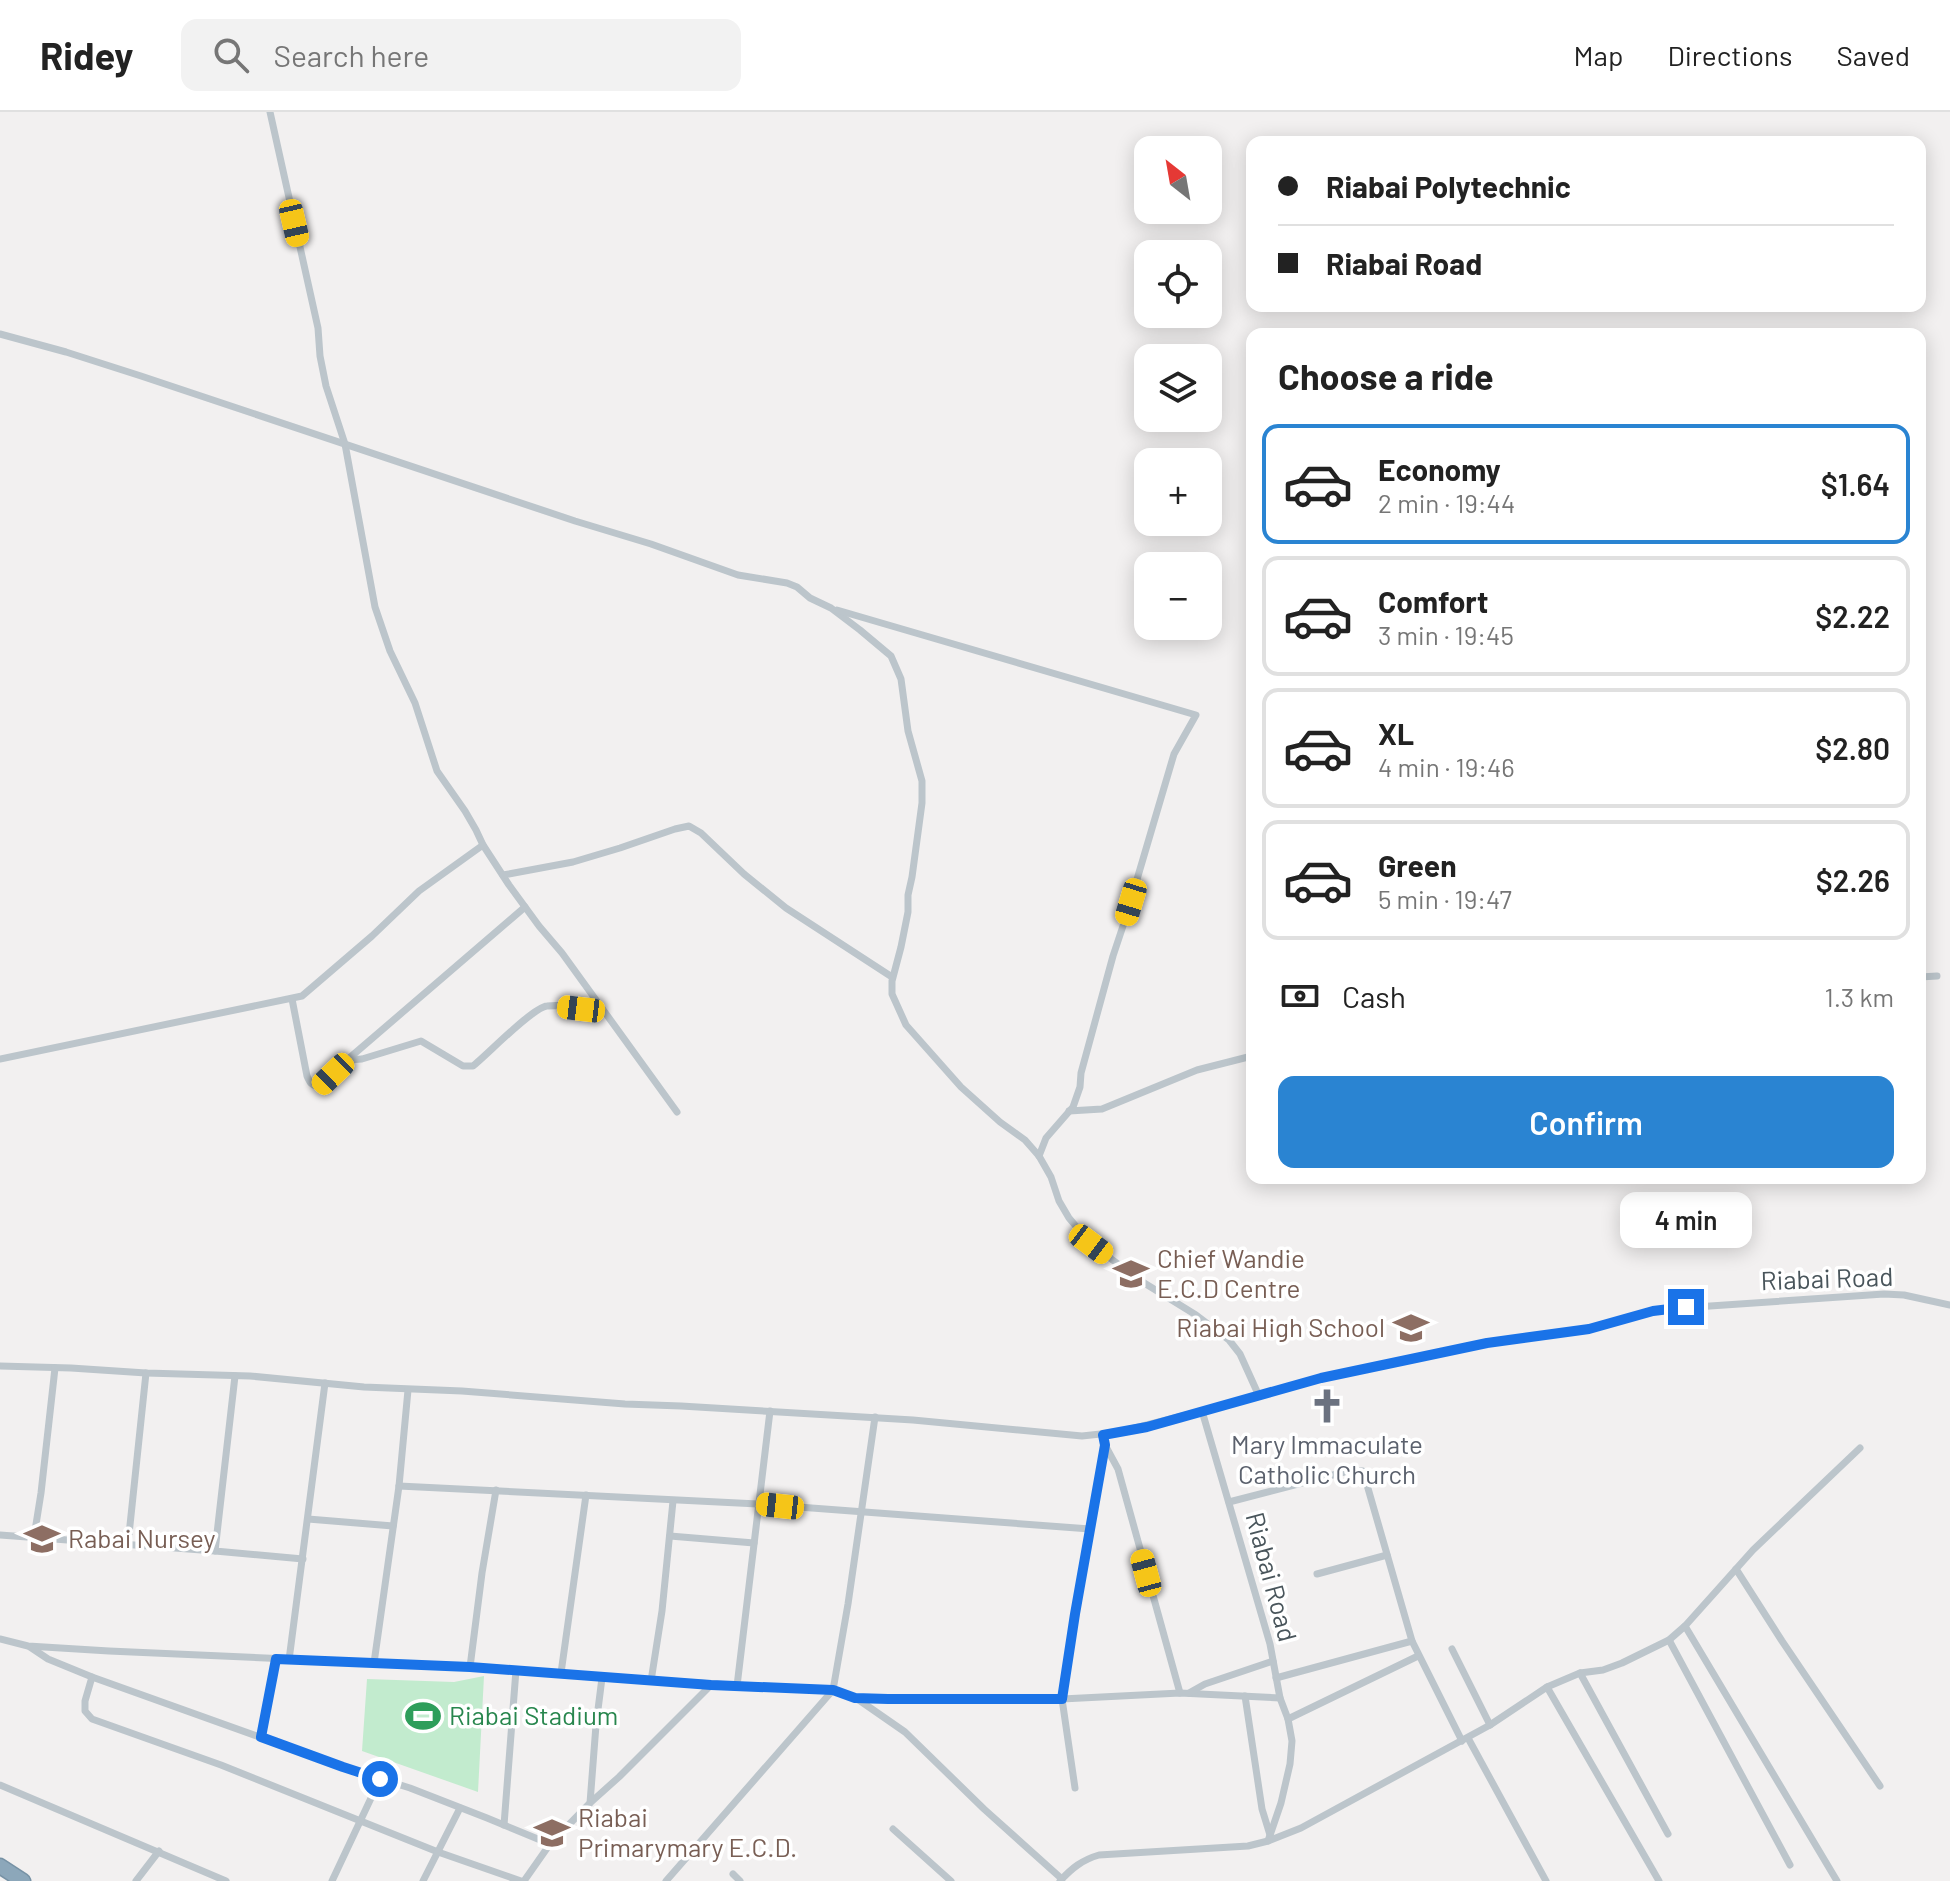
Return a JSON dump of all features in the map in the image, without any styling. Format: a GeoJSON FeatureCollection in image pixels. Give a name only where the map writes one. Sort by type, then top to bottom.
{"type":"FeatureCollection","features":[{"type":"Feature","properties":{"kind":"highway"},"geometry":{"type":"LineString","coordinates":[[0,1866],[23,1881]]}},
{"type":"Feature","properties":{"kind":"street"},"geometry":{"type":"LineString","coordinates":[[270,112],[318,328],[326,386],[345,444],[375,607],[390,651],[415,703],[437,771],[525,907],[677,1112]]}},
{"type":"Feature","properties":{"kind":"street"},"geometry":{"type":"LineString","coordinates":[[0,334],[81,356],[731,573],[797,587],[810,598],[831,608],[1196,715],[1174,754],[1111,960],[1073,1107],[1046,1138],[1039,1156]]}},
{"type":"Feature","properties":{"kind":"street"},"geometry":{"type":"LineString","coordinates":[[831,608],[891,656],[901,679],[908,731],[922,781],[908,912],[892,977],[892,994],[906,1025],[961,1087],[1025,1140],[1039,1156],[1069,1218],[1091,1244],[1229,1340],[1240,1354],[1259,1396]]}},
{"type":"Feature","properties":{"kind":"street"},"geometry":{"type":"LineString","coordinates":[[503,875],[573,862],[689,826],[701,833],[786,908],[892,977]]}},
{"type":"Feature","properties":{"kind":"street"},"geometry":{"type":"LineString","coordinates":[[0,1059],[292,999],[308,992],[419,891],[483,845]]}},
{"type":"Feature","properties":{"kind":"street"},"geometry":{"type":"LineString","coordinates":[[292,999],[310,1083],[320,1087],[347,1060],[525,907]]}},
{"type":"Feature","properties":{"kind":"street"},"geometry":{"type":"LineString","coordinates":[[1926,977],[1937,976]]}},
{"type":"Feature","properties":{"kind":"street"},"geometry":{"type":"LineString","coordinates":[[347,1060],[362,1059],[421,1041],[468,1067],[477,1063],[542,1006],[605,1012]]}},
{"type":"Feature","properties":{"kind":"street"},"geometry":{"type":"LineString","coordinates":[[1069,1111],[1102,1109],[1197,1070],[1246,1058]]}},
{"type":"Feature","properties":{"kind":"street","name":"Riabai Road"},"geometry":{"type":"LineString","coordinates":[[1269,1838],[1281,1803],[1292,1741],[1270,1644],[1202,1411],[1321,1378],[1487,1343],[1589,1329],[1666,1309],[1884,1294],[1950,1305]]}},
{"type":"Feature","properties":{"kind":"street"},"geometry":{"type":"LineString","coordinates":[[0,1366],[264,1377],[408,1390],[875,1417],[1082,1436],[1147,1427],[1202,1411]]}},
{"type":"Feature","properties":{"kind":"street"},"geometry":{"type":"LineString","coordinates":[[34,1537],[55,1368]]}},
{"type":"Feature","properties":{"kind":"street"},"geometry":{"type":"LineString","coordinates":[[128,1544],[146,1373]]}},
{"type":"Feature","properties":{"kind":"street"},"geometry":{"type":"LineString","coordinates":[[215,1551],[235,1376]]}},
{"type":"Feature","properties":{"kind":"street"},"geometry":{"type":"LineString","coordinates":[[289,1660],[325,1383]]}},
{"type":"Feature","properties":{"kind":"street"},"geometry":{"type":"LineString","coordinates":[[374,1663],[399,1486],[408,1390]]}},
{"type":"Feature","properties":{"kind":"street"},"geometry":{"type":"LineString","coordinates":[[737,1686],[770,1411]]}},
{"type":"Feature","properties":{"kind":"street"},"geometry":{"type":"LineString","coordinates":[[666,1881],[833,1690],[875,1417]]}},
{"type":"Feature","properties":{"kind":"street"},"geometry":{"type":"LineString","coordinates":[[1103,1435],[1118,1469],[1184,1693]]}},
{"type":"Feature","properties":{"kind":"street"},"geometry":{"type":"LineString","coordinates":[[1075,1788],[1062,1699],[1105,1445]]}},
{"type":"Feature","properties":{"kind":"street"},"geometry":{"type":"LineString","coordinates":[[0,1650],[3,1641],[28,1646],[470,1667],[711,1685],[833,1690],[855,1698],[905,1732],[1061,1880],[1072,1867],[1099,1855],[1248,1846],[1301,1828],[1490,1725],[1547,1687],[1580,1673],[1603,1670],[1622,1663],[1669,1640],[1753,1550],[1860,1448]]}},
{"type":"Feature","properties":{"kind":"street"},"geometry":{"type":"LineString","coordinates":[[1229,1502],[1352,1470],[1363,1471],[1418,1656],[1546,1881]]}},
{"type":"Feature","properties":{"kind":"street"},"geometry":{"type":"LineString","coordinates":[[399,1486],[758,1504],[1090,1529]]}},
{"type":"Feature","properties":{"kind":"street"},"geometry":{"type":"LineString","coordinates":[[470,1667],[496,1490]]}},
{"type":"Feature","properties":{"kind":"street"},"geometry":{"type":"LineString","coordinates":[[561,1673],[586,1495]]}},
{"type":"Feature","properties":{"kind":"street"},"geometry":{"type":"LineString","coordinates":[[651,1681],[662,1611],[673,1501]]}},
{"type":"Feature","properties":{"kind":"street"},"geometry":{"type":"LineString","coordinates":[[308,1519],[393,1526]]}},
{"type":"Feature","properties":{"kind":"street"},"geometry":{"type":"LineString","coordinates":[[0,1535],[303,1559]]}},
{"type":"Feature","properties":{"kind":"street"},"geometry":{"type":"LineString","coordinates":[[670,1536],[754,1543]]}},
{"type":"Feature","properties":{"kind":"street"},"geometry":{"type":"LineString","coordinates":[[1317,1574],[1387,1555]]}},
{"type":"Feature","properties":{"kind":"street"},"geometry":{"type":"LineString","coordinates":[[1736,1569],[1880,1786]]}},
{"type":"Feature","properties":{"kind":"street"},"geometry":{"type":"LineString","coordinates":[[1685,1626],[1837,1881]]}},
{"type":"Feature","properties":{"kind":"street"},"geometry":{"type":"LineString","coordinates":[[1669,1640],[1790,1865]]}},
{"type":"Feature","properties":{"kind":"street"},"geometry":{"type":"LineString","coordinates":[[1276,1678],[1412,1641]]}},
{"type":"Feature","properties":{"kind":"street"},"geometry":{"type":"LineString","coordinates":[[28,1646],[48,1659],[92,1677],[460,1808],[550,1844]]}},
{"type":"Feature","properties":{"kind":"street"},"geometry":{"type":"LineString","coordinates":[[1452,1649],[1490,1725]]}},
{"type":"Feature","properties":{"kind":"street"},"geometry":{"type":"LineString","coordinates":[[1288,1719],[1418,1656]]}},
{"type":"Feature","properties":{"kind":"street"},"geometry":{"type":"LineString","coordinates":[[261,1737],[276,1659]]}},
{"type":"Feature","properties":{"kind":"street"},"geometry":{"type":"LineString","coordinates":[[1184,1693],[1273,1661]]}},
{"type":"Feature","properties":{"kind":"street"},"geometry":{"type":"LineString","coordinates":[[504,1825],[516,1670]]}},
{"type":"Feature","properties":{"kind":"street"},"geometry":{"type":"LineString","coordinates":[[1580,1673],[1668,1834]]}},
{"type":"Feature","properties":{"kind":"street"},"geometry":{"type":"LineString","coordinates":[[92,1677],[85,1711],[92,1719],[221,1765],[438,1852],[522,1881],[550,1844],[711,1685]]}},
{"type":"Feature","properties":{"kind":"street"},"geometry":{"type":"LineString","coordinates":[[590,1803],[602,1678]]}},
{"type":"Feature","properties":{"kind":"street"},"geometry":{"type":"LineString","coordinates":[[1547,1687],[1659,1881]]}},
{"type":"Feature","properties":{"kind":"street"},"geometry":{"type":"LineString","coordinates":[[855,1698],[1062,1699],[1184,1693],[1280,1698]]}},
{"type":"Feature","properties":{"kind":"street"},"geometry":{"type":"LineString","coordinates":[[1245,1696],[1269,1838]]}},
{"type":"Feature","properties":{"kind":"street"},"geometry":{"type":"LineString","coordinates":[[332,1881],[380,1779]]}},
{"type":"Feature","properties":{"kind":"street"},"geometry":{"type":"LineString","coordinates":[[0,1785],[226,1881]]}},
{"type":"Feature","properties":{"kind":"street"},"geometry":{"type":"LineString","coordinates":[[423,1881],[460,1808]]}},
{"type":"Feature","properties":{"kind":"street"},"geometry":{"type":"LineString","coordinates":[[893,1829],[951,1881]]}},
{"type":"Feature","properties":{"kind":"street"},"geometry":{"type":"LineString","coordinates":[[136,1881],[159,1851]]}},
{"type":"Feature","properties":{"kind":"street"},"geometry":{"type":"LineString","coordinates":[[733,1874],[740,1881]]}},
{"type":"Feature","properties":{"kind":"green space","name":"Riabai Stadium"},"geometry":{"type":"Polygon","coordinates":[[[484,1676],[478,1792],[362,1751],[367,1679],[454,1682],[484,1676]]]}},
{"type":"Feature","properties":{"kind":"place","name":"Chief Wandie E.C.D Centre"},"geometry":{"type":"Point","coordinates":[1131,1274]}},
{"type":"Feature","properties":{"kind":"place","name":"Riabai High School"},"geometry":{"type":"Point","coordinates":[1411,1328]}},
{"type":"Feature","properties":{"kind":"place","name":"Mary Immaculate Catholic Church"},"geometry":{"type":"Point","coordinates":[1327,1406]}},
{"type":"Feature","properties":{"kind":"place","name":"Rabai Nursey"},"geometry":{"type":"Point","coordinates":[42,1539]}},
{"type":"Feature","properties":{"kind":"place","name":"Riabai Stadium"},"geometry":{"type":"Point","coordinates":[423,1716]}},
{"type":"Feature","properties":{"kind":"place","name":"Riabai Primarymary E.C.D."},"geometry":{"type":"Point","coordinates":[552,1833]}},
{"type":"Feature","properties":{"kind":"route"},"geometry":{"type":"LineString","coordinates":[[380,1779],[261,1737],[276,1659],[470,1667],[711,1685],[833,1690],[855,1698],[1062,1699],[1105,1445],[1103,1435],[1147,1427],[1321,1378],[1487,1343],[1589,1329],[1653,1311],[1686,1307]]}}]}
